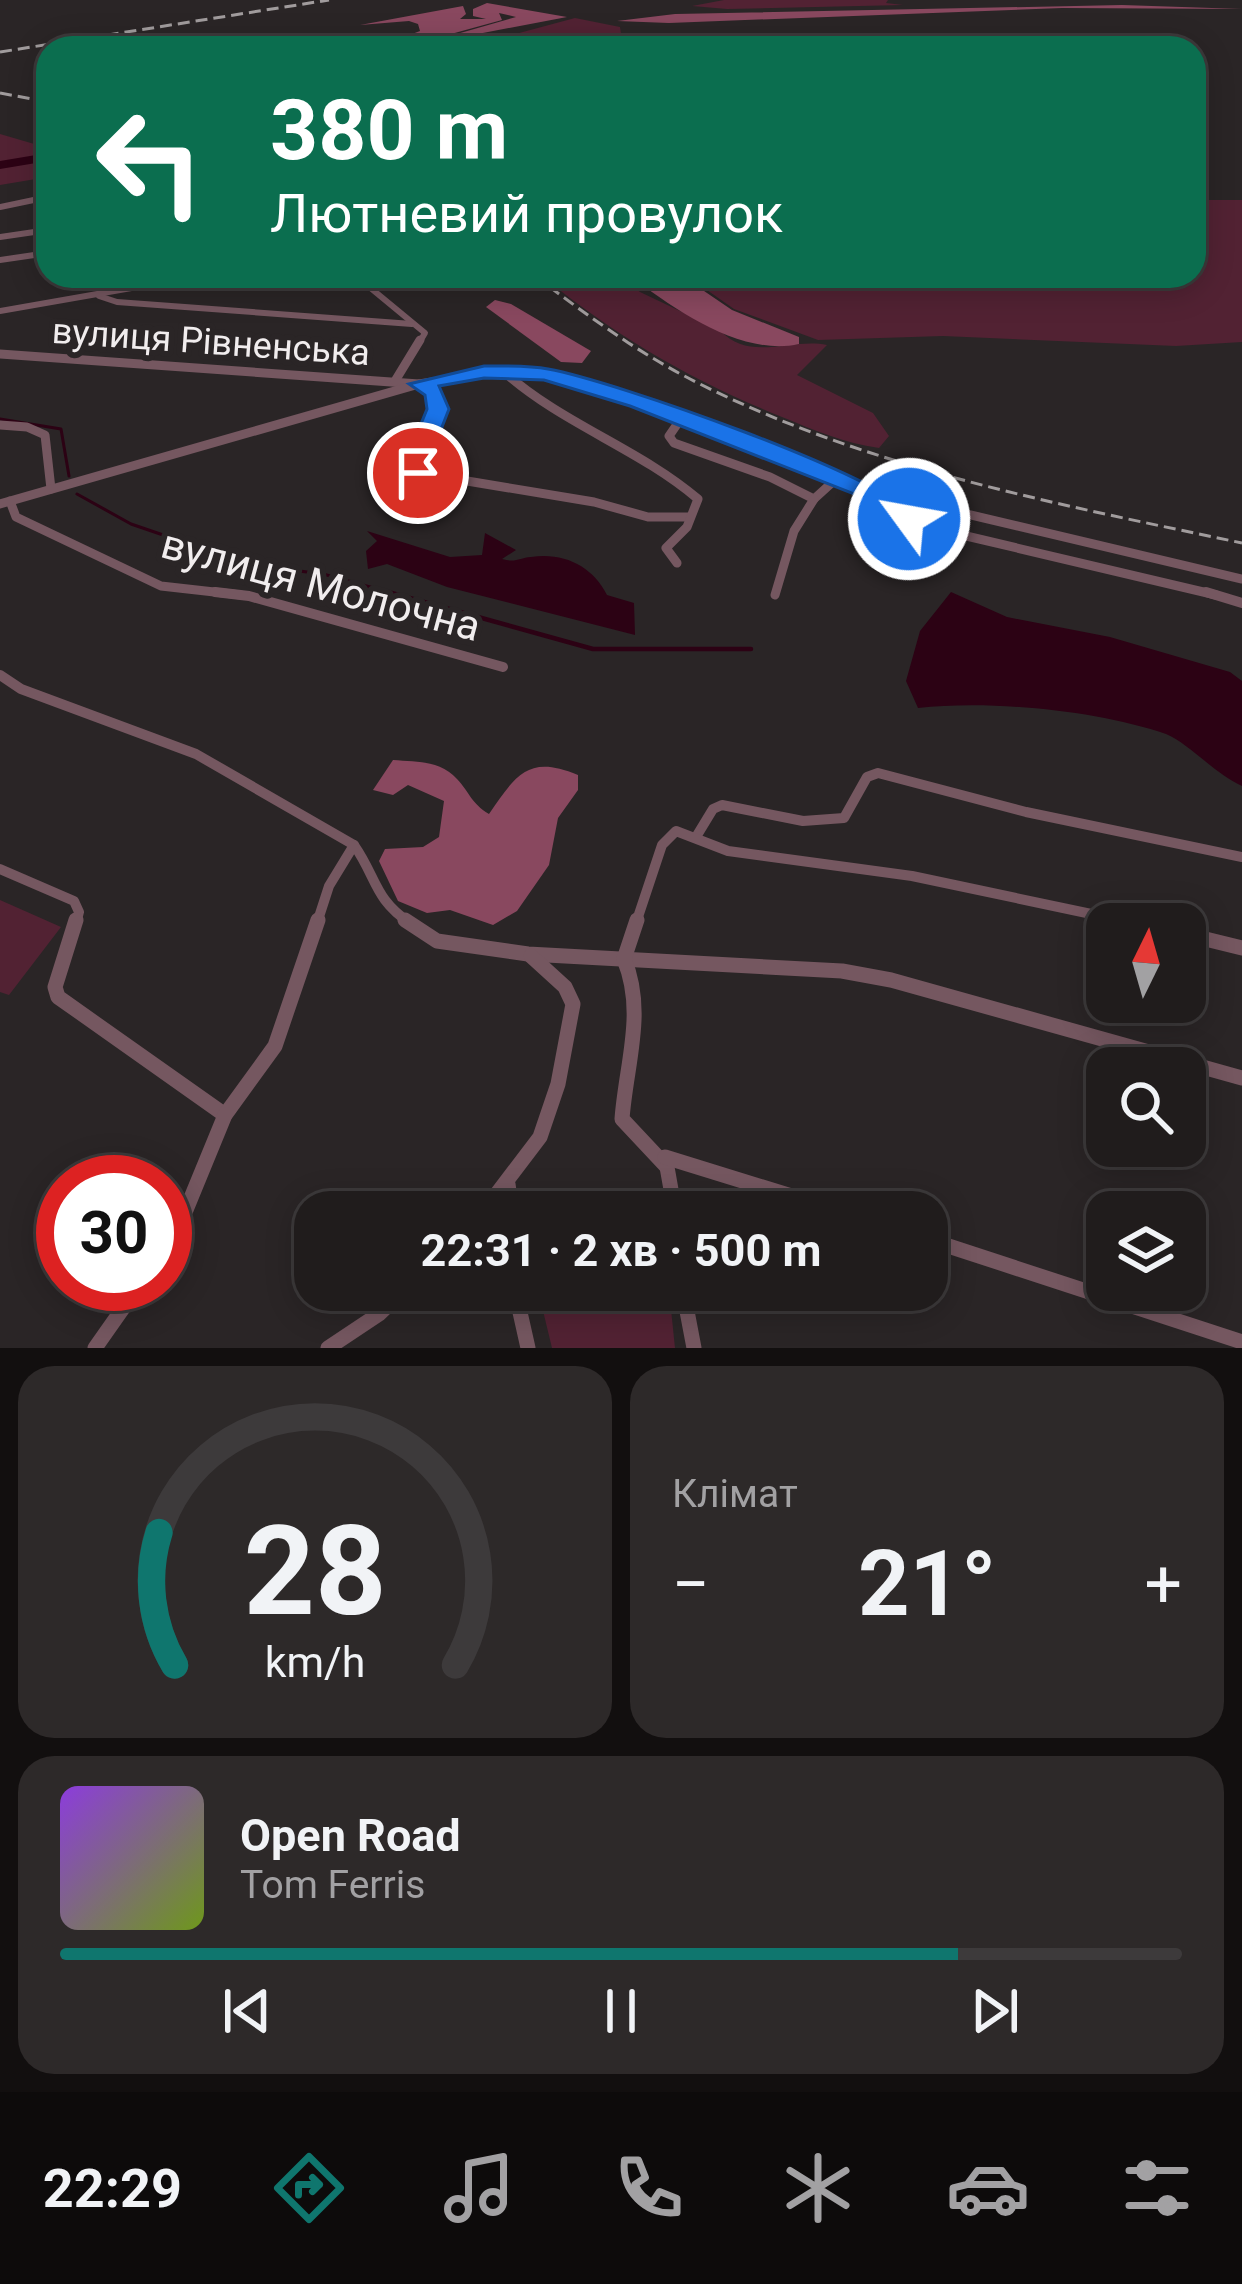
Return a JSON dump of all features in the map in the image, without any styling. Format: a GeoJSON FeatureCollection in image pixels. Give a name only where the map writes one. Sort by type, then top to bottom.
{"type":"FeatureCollection","features":[{"type":"Feature","properties":{"kind":"street"},"geometry":{"type":"LineString","coordinates":[[0,207],[36,200]]}},
{"type":"Feature","properties":{"kind":"street"},"geometry":{"type":"LineString","coordinates":[[0,237],[36,232]]}},
{"type":"Feature","properties":{"kind":"street"},"geometry":{"type":"LineString","coordinates":[[0,260],[36,255]]}},
{"type":"Feature","properties":{"kind":"street"},"geometry":{"type":"LineString","coordinates":[[0,311],[139,288]]}},
{"type":"Feature","properties":{"kind":"street"},"geometry":{"type":"LineString","coordinates":[[370,288],[425,334],[395,381]]}},
{"type":"Feature","properties":{"kind":"street"},"geometry":{"type":"LineString","coordinates":[[99,296],[117,302],[412,325]]}},
{"type":"Feature","properties":{"kind":"street","name":"вулиця Рівненська"},"geometry":{"type":"LineString","coordinates":[[0,354],[419,384]]}},
{"type":"Feature","properties":{"kind":"street"},"geometry":{"type":"LineString","coordinates":[[503,371],[528,398],[692,493],[698,507],[682,535],[666,548],[677,562]]}},
{"type":"Feature","properties":{"kind":"street"},"geometry":{"type":"LineString","coordinates":[[5,502],[419,384],[503,371],[574,380],[865,490],[1242,579]]}},
{"type":"Feature","properties":{"kind":"street"},"geometry":{"type":"LineString","coordinates":[[419,384],[434,392],[438,409],[415,468],[418,473],[594,502],[648,517],[690,517]]}},
{"type":"Feature","properties":{"kind":"street"},"geometry":{"type":"LineString","coordinates":[[680,420],[669,436],[674,443],[770,476],[814,499]]}},
{"type":"Feature","properties":{"kind":"street"},"geometry":{"type":"LineString","coordinates":[[0,425],[27,427],[45,435],[51,489]]}},
{"type":"Feature","properties":{"kind":"street"},"geometry":{"type":"LineString","coordinates":[[775,595],[794,531],[814,499],[836,479]]}},
{"type":"Feature","properties":{"kind":"street"},"geometry":{"type":"LineString","coordinates":[[865,490],[909,519],[1005,546],[1180,581],[1242,603]]}},
{"type":"Feature","properties":{"kind":"street","name":"вулиця Молочна"},"geometry":{"type":"LineString","coordinates":[[5,502],[16,517],[123,564],[160,586],[249,596],[503,667]]}},
{"type":"Feature","properties":{"kind":"street"},"geometry":{"type":"LineString","coordinates":[[0,675],[21,689],[196,754],[354,845],[369,867],[384,906],[436,941],[528,954],[842,971],[891,980],[1242,1078]]}},
{"type":"Feature","properties":{"kind":"street"},"geometry":{"type":"LineString","coordinates":[[696,837],[713,809],[722,805],[810,820],[840,820],[848,815],[867,777],[878,773],[1026,812],[1242,857]]}},
{"type":"Feature","properties":{"kind":"street"},"geometry":{"type":"LineString","coordinates":[[775,1191],[665,1157],[622,1119],[637,1012],[632,974],[624,958],[662,845],[676,831],[728,851],[893,873],[1086,913]]}},
{"type":"Feature","properties":{"kind":"street"},"geometry":{"type":"LineString","coordinates":[[192,1198],[225,1115],[275,1046],[329,886],[354,845]]}},
{"type":"Feature","properties":{"kind":"street"},"geometry":{"type":"LineString","coordinates":[[0,868],[74,901],[79,912],[56,987],[58,998],[225,1115]]}},
{"type":"Feature","properties":{"kind":"street"},"geometry":{"type":"LineString","coordinates":[[1206,939],[1242,948]]}},
{"type":"Feature","properties":{"kind":"street"},"geometry":{"type":"LineString","coordinates":[[502,1191],[541,1137],[558,1084],[573,1004],[565,987],[528,954]]}},
{"type":"Feature","properties":{"kind":"street"},"geometry":{"type":"LineString","coordinates":[[665,1157],[675,1191]]}},
{"type":"Feature","properties":{"kind":"street"},"geometry":{"type":"LineString","coordinates":[[508,1184],[509,1191]]}},
{"type":"Feature","properties":{"kind":"street"},"geometry":{"type":"LineString","coordinates":[[948,1246],[1242,1342]]}},
{"type":"Feature","properties":{"kind":"street"},"geometry":{"type":"LineString","coordinates":[[94,1348],[121,1311]]}},
{"type":"Feature","properties":{"kind":"street"},"geometry":{"type":"LineString","coordinates":[[328,1348],[382,1311]]}},
{"type":"Feature","properties":{"kind":"street"},"geometry":{"type":"LineString","coordinates":[[517,1311],[528,1348]]}},
{"type":"Feature","properties":{"kind":"street"},"geometry":{"type":"LineString","coordinates":[[687,1311],[694,1348]]}},
{"type":"Feature","properties":{"kind":"shaded area"},"geometry":{"type":"Polygon","coordinates":[[[724,0],[888,0],[886,3],[903,5],[692,6],[724,0]]]}},
{"type":"Feature","properties":{"kind":"shaded area"},"geometry":{"type":"Polygon","coordinates":[[[487,3],[567,17],[467,36],[450,36],[516,17],[499,13],[502,20],[444,36],[405,36],[420,31],[418,24],[409,21],[360,25],[463,6],[466,14],[460,19],[486,19],[473,16],[473,9],[487,3]]]}},
{"type":"Feature","properties":{"kind":"shaded area"},"geometry":{"type":"Polygon","coordinates":[[[1122,5],[1242,9],[1062,8],[617,21],[675,14],[1122,5]]]}},
{"type":"Feature","properties":{"kind":"shaded area"},"geometry":{"type":"Polygon","coordinates":[[[575,18],[620,27],[621,36],[508,36],[575,18]]]}},
{"type":"Feature","properties":{"kind":"shaded area"},"geometry":{"type":"Polygon","coordinates":[[[0,134],[36,144],[36,179],[0,185],[0,134]]]}},
{"type":"Feature","properties":{"kind":"shaded area"},"geometry":{"type":"Polygon","coordinates":[[[1206,200],[1242,200],[1242,342],[1176,346],[943,336],[818,340],[734,309],[704,288],[1206,288],[1206,200]]]}},
{"type":"Feature","properties":{"kind":"shaded area"},"geometry":{"type":"Polygon","coordinates":[[[558,288],[635,288],[744,345],[827,345],[797,375],[873,413],[889,436],[879,448],[818,431],[686,373],[558,288]]]}},
{"type":"Feature","properties":{"kind":"shaded area"},"geometry":{"type":"Polygon","coordinates":[[[647,288],[700,288],[732,310],[799,337],[799,344],[755,344],[710,328],[647,288]]]}},
{"type":"Feature","properties":{"kind":"shaded area"},"geometry":{"type":"Polygon","coordinates":[[[495,300],[511,304],[591,351],[582,363],[561,362],[486,307],[495,300]]]}},
{"type":"Feature","properties":{"kind":"shaded area"},"geometry":{"type":"Polygon","coordinates":[[[367,531],[450,557],[482,555],[485,533],[516,550],[502,559],[566,559],[586,569],[607,595],[634,603],[635,635],[447,587],[387,564],[368,569],[366,551],[377,541],[367,531]]]}},
{"type":"Feature","properties":{"kind":"shaded area"},"geometry":{"type":"Polygon","coordinates":[[[951,592],[1007,617],[1110,637],[1230,672],[1242,681],[1242,786],[1174,738],[1138,726],[1043,709],[918,708],[906,681],[920,631],[951,592]]]}},
{"type":"Feature","properties":{"kind":"shaded area"},"geometry":{"type":"Polygon","coordinates":[[[393,760],[443,768],[489,814],[525,772],[547,767],[578,775],[578,790],[558,818],[549,865],[517,911],[493,925],[450,910],[427,913],[398,901],[379,861],[385,849],[423,847],[439,837],[444,801],[408,785],[393,795],[373,790],[393,760]]]}},
{"type":"Feature","properties":{"kind":"shaded area"},"geometry":{"type":"Polygon","coordinates":[[[0,900],[61,927],[9,995],[0,992],[0,900]]]}},
{"type":"Feature","properties":{"kind":"shaded area"},"geometry":{"type":"Polygon","coordinates":[[[543,1311],[671,1311],[675,1348],[552,1348],[543,1311]]]}},
{"type":"Feature","properties":{"kind":"waterway"},"geometry":{"type":"LineString","coordinates":[[0,165],[36,159]]}},
{"type":"Feature","properties":{"kind":"waterway"},"geometry":{"type":"LineString","coordinates":[[0,419],[61,429],[69,476]]}},
{"type":"Feature","properties":{"kind":"waterway"},"geometry":{"type":"LineString","coordinates":[[77,494],[131,524],[251,565],[323,574],[399,595]]}},
{"type":"Feature","properties":{"kind":"waterway"},"geometry":{"type":"LineString","coordinates":[[388,592],[593,649],[751,649]]}},
{"type":"Feature","properties":{"kind":"railway"},"geometry":{"type":"LineString","coordinates":[[101,36],[329,0]]}},
{"type":"Feature","properties":{"kind":"railway"},"geometry":{"type":"LineString","coordinates":[[0,52],[36,46]]}},
{"type":"Feature","properties":{"kind":"railway"},"geometry":{"type":"LineString","coordinates":[[0,93],[36,100]]}},
{"type":"Feature","properties":{"kind":"railway"},"geometry":{"type":"LineString","coordinates":[[551,288],[675,371],[827,438],[963,480],[1242,543]]}},
{"type":"Feature","properties":{"kind":"route"},"geometry":{"type":"LineString","coordinates":[[418,473],[414,471],[438,409],[434,392],[419,384],[484,372],[545,374],[638,402],[865,490],[909,519]]}}]}
